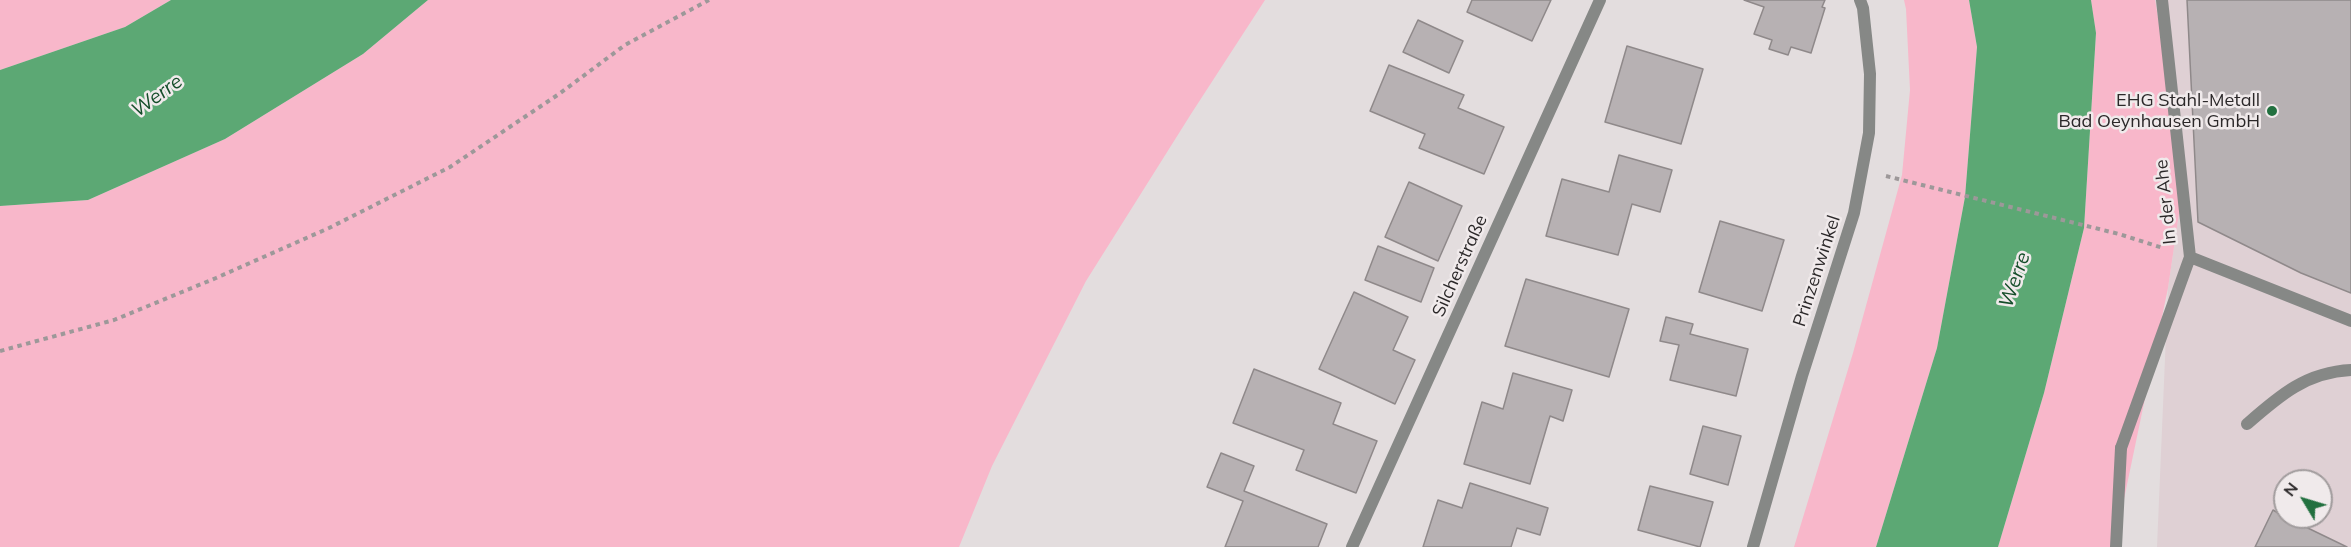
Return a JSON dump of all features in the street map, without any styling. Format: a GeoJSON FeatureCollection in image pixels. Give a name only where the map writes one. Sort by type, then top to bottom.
{"type":"FeatureCollection","features":[{"type":"Feature","properties":{"kind":"street","name":"Silcherstraße"},"geometry":{"type":"LineString","coordinates":[[1352,547],[1600,0]]}},
{"type":"Feature","properties":{"kind":"street","name":"Prinzenwinkel"},"geometry":{"type":"LineString","coordinates":[[1753,547],[1802,376],[1854,213],[1869,133],[1869,74],[1860,0]]}},
{"type":"Feature","properties":{"kind":"street","name":"In der Ahe"},"geometry":{"type":"LineString","coordinates":[[2116,547],[2121,448],[2190,257],[2162,0]]}},
{"type":"Feature","properties":{"kind":"street","name":"In der Ahe"},"geometry":{"type":"LineString","coordinates":[[2190,257],[2351,321]]}},
{"type":"Feature","properties":{"kind":"street"},"geometry":{"type":"LineString","coordinates":[[2247,424],[2282,393],[2317,376],[2351,370]]}},
{"type":"Feature","properties":{"kind":"path"},"geometry":{"type":"LineString","coordinates":[[0,351],[114,320],[330,228],[450,167],[560,94],[626,45],[709,0]]}},
{"type":"Feature","properties":{"kind":"path"},"geometry":{"type":"LineString","coordinates":[[1862,170],[2119,234],[2190,257]]}},
{"type":"Feature","properties":{"kind":"shaded area"},"geometry":{"type":"Polygon","coordinates":[[[0,0],[171,0],[125,27],[0,70],[0,0]]]}},
{"type":"Feature","properties":{"kind":"shaded area"},"geometry":{"type":"Polygon","coordinates":[[[428,0],[1265,0],[1086,281],[992,466],[959,547],[0,547],[0,206],[88,200],[225,139],[363,54],[428,0]]]}},
{"type":"Feature","properties":{"kind":"shaded area"},"geometry":{"type":"Polygon","coordinates":[[[1904,0],[1969,0],[1977,47],[1965,197],[1937,348],[1876,547],[1794,547],[1853,353],[1902,175],[1910,90],[1904,0]]]}},
{"type":"Feature","properties":{"kind":"shaded area"},"geometry":{"type":"Polygon","coordinates":[[[2091,0],[2155,0],[2185,173],[2168,288],[2114,547],[1998,547],[2044,393],[2084,228],[2096,34],[2091,0]]]}},
{"type":"Feature","properties":{"kind":"shaded area"},"geometry":{"type":"Polygon","coordinates":[[[2155,0],[2351,0],[2351,547],[2157,547],[2168,288],[2185,173],[2155,0]]]}},
{"type":"Feature","properties":{"kind":"water","name":"Werre"},"geometry":{"type":"Polygon","coordinates":[[[171,0],[428,0],[363,54],[225,139],[88,200],[0,206],[0,70],[125,27],[171,0]]]}},
{"type":"Feature","properties":{"kind":"water","name":"Werre"},"geometry":{"type":"Polygon","coordinates":[[[1969,0],[2091,0],[2096,33],[2084,228],[2044,393],[1998,547],[1876,547],[1937,348],[1965,197],[1977,47],[1969,0]]]}},
{"type":"Feature","properties":{"kind":"building"},"geometry":{"type":"Polygon","coordinates":[[[1472,0],[1551,0],[1532,41],[1467,12],[1472,0]]]}},
{"type":"Feature","properties":{"kind":"building"},"geometry":{"type":"Polygon","coordinates":[[[1744,0],[1825,0],[1822,7],[1825,8],[1811,53],[1791,47],[1788,55],[1769,49],[1772,40],[1754,34],[1764,7],[1744,0]]]}},
{"type":"Feature","properties":{"kind":"building","name":"EHG Stahl-Metall Bad Oeynhausen GmbH"},"geometry":{"type":"Polygon","coordinates":[[[2187,0],[2351,0],[2351,293],[2301,273],[2198,222],[2187,0]]]}},
{"type":"Feature","properties":{"kind":"building"},"geometry":{"type":"Polygon","coordinates":[[[1418,20],[1463,41],[1449,73],[1403,52],[1418,20]]]}},
{"type":"Feature","properties":{"kind":"building"},"geometry":{"type":"Polygon","coordinates":[[[1627,46],[1703,69],[1681,144],[1605,122],[1627,46]]]}},
{"type":"Feature","properties":{"kind":"building"},"geometry":{"type":"Polygon","coordinates":[[[1389,65],[1464,95],[1458,108],[1504,127],[1484,174],[1419,148],[1425,134],[1370,111],[1389,65]]]}},
{"type":"Feature","properties":{"kind":"building"},"geometry":{"type":"Polygon","coordinates":[[[1619,155],[1672,170],[1660,212],[1632,204],[1618,255],[1546,236],[1562,179],[1609,192],[1619,155]]]}},
{"type":"Feature","properties":{"kind":"building"},"geometry":{"type":"Polygon","coordinates":[[[1409,182],[1462,206],[1438,261],[1385,237],[1409,182]]]}},
{"type":"Feature","properties":{"kind":"building"},"geometry":{"type":"Polygon","coordinates":[[[1720,221],[1784,240],[1762,311],[1699,292],[1720,221]]]}},
{"type":"Feature","properties":{"kind":"building"},"geometry":{"type":"Polygon","coordinates":[[[1378,246],[1434,268],[1421,302],[1365,280],[1378,246]]]}},
{"type":"Feature","properties":{"kind":"building"},"geometry":{"type":"Polygon","coordinates":[[[1526,279],[1629,309],[1609,377],[1505,346],[1526,279]]]}},
{"type":"Feature","properties":{"kind":"building"},"geometry":{"type":"Polygon","coordinates":[[[1354,292],[1408,317],[1393,350],[1415,360],[1395,404],[1319,369],[1354,292]]]}},
{"type":"Feature","properties":{"kind":"building"},"geometry":{"type":"Polygon","coordinates":[[[1666,317],[1693,324],[1690,334],[1748,349],[1736,396],[1670,380],[1679,345],[1660,341],[1666,317]]]}},
{"type":"Feature","properties":{"kind":"building"},"geometry":{"type":"Polygon","coordinates":[[[1254,369],[1341,403],[1333,424],[1377,441],[1356,493],[1296,470],[1304,450],[1233,423],[1254,369]]]}},
{"type":"Feature","properties":{"kind":"building"},"geometry":{"type":"Polygon","coordinates":[[[1513,373],[1572,390],[1563,421],[1550,416],[1530,484],[1464,464],[1482,402],[1503,409],[1513,373]]]}},
{"type":"Feature","properties":{"kind":"building"},"geometry":{"type":"Polygon","coordinates":[[[1703,426],[1741,436],[1728,485],[1690,474],[1703,426]]]}},
{"type":"Feature","properties":{"kind":"building"},"geometry":{"type":"Polygon","coordinates":[[[1221,453],[1254,466],[1244,491],[1327,524],[1318,547],[1225,547],[1243,501],[1207,487],[1221,453]]]}},
{"type":"Feature","properties":{"kind":"building"},"geometry":{"type":"Polygon","coordinates":[[[1470,483],[1548,508],[1540,535],[1517,528],[1511,547],[1423,547],[1438,500],[1462,508],[1470,483]]]}},
{"type":"Feature","properties":{"kind":"building"},"geometry":{"type":"Polygon","coordinates":[[[1650,486],[1713,502],[1700,547],[1638,530],[1650,486]]]}},
{"type":"Feature","properties":{"kind":"building"},"geometry":{"type":"Polygon","coordinates":[[[2273,510],[2273,529],[2310,529],[2347,547],[2255,547],[2273,510]]]}},
{"type":"Feature","properties":{"kind":"place","name":"EHG Stahl-Metall Bad Oeynhausen GmbH"},"geometry":{"type":"Point","coordinates":[2272,111]}}]}
